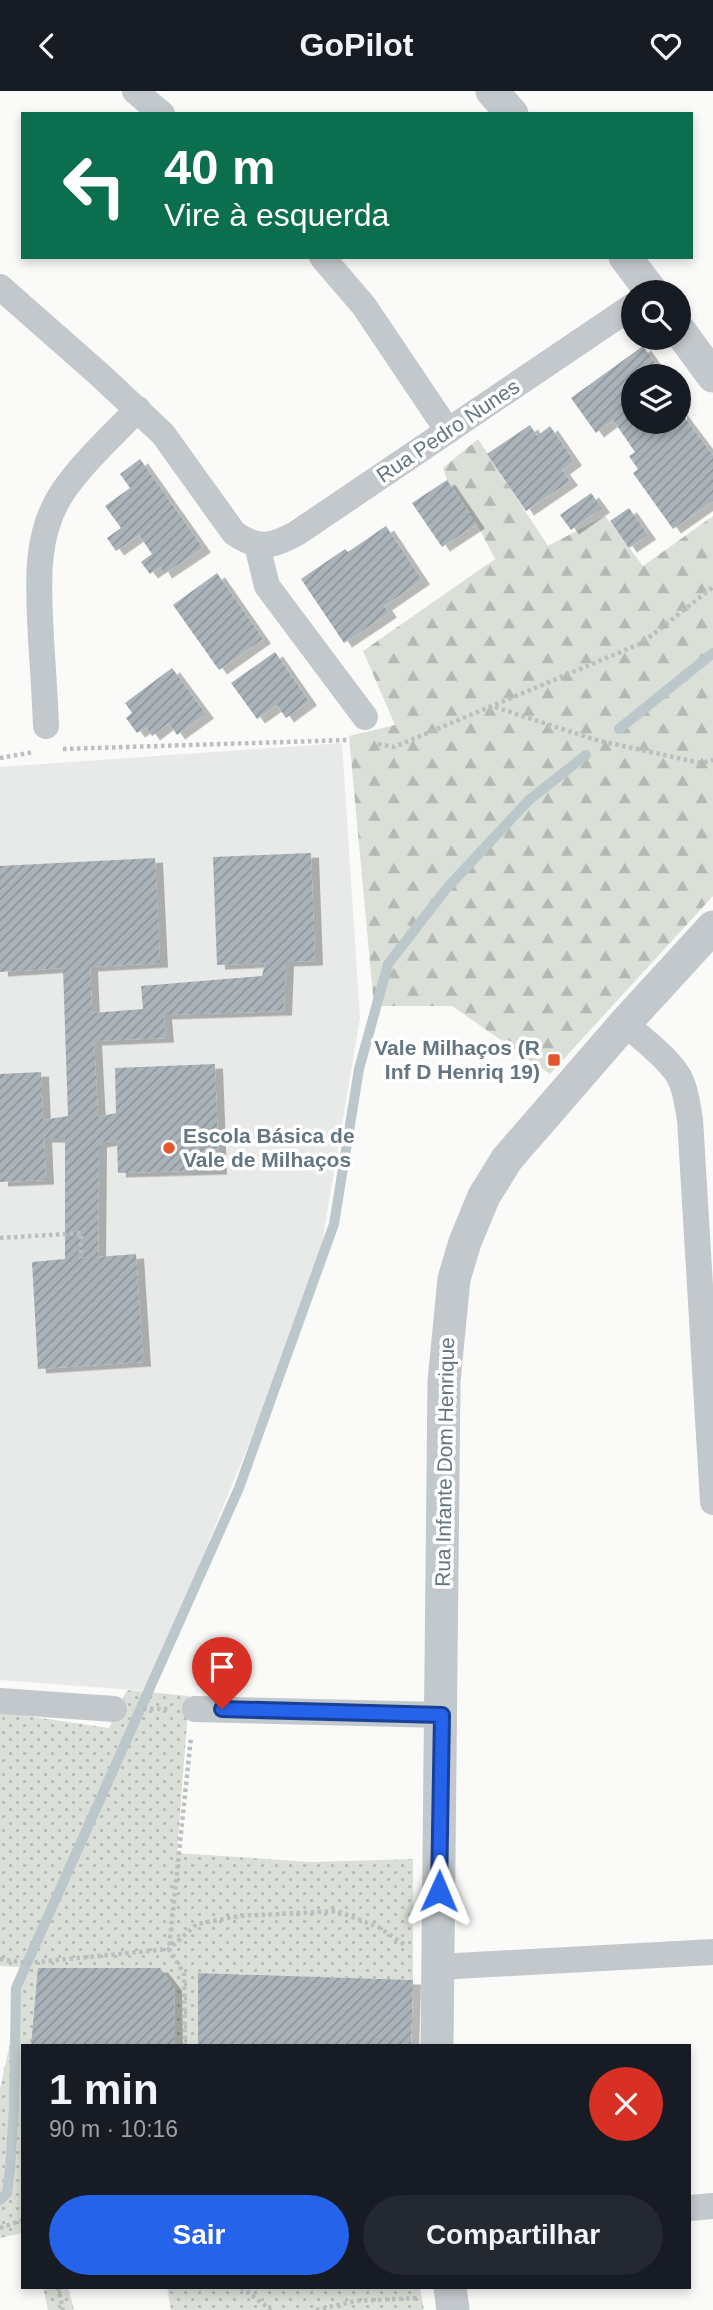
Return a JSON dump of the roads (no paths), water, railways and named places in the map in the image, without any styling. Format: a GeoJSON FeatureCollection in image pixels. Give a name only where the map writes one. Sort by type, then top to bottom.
{"type":"FeatureCollection","features":[{"type":"Feature","properties":{"kind":"street"},"geometry":{"type":"LineString","coordinates":[[135,91],[160,112]]}},
{"type":"Feature","properties":{"kind":"street"},"geometry":{"type":"LineString","coordinates":[[492,91],[510,112]]}},
{"type":"Feature","properties":{"kind":"street"},"geometry":{"type":"LineString","coordinates":[[324,259],[364,306],[448,431]]}},
{"type":"Feature","properties":{"kind":"street"},"geometry":{"type":"LineString","coordinates":[[627,259],[643,280]]}},
{"type":"Feature","properties":{"kind":"street"},"geometry":{"type":"LineString","coordinates":[[0,287],[163,434],[233,533],[257,545],[267,586],[363,734]]}},
{"type":"Feature","properties":{"kind":"street","name":"Rua Pedro Nunes"},"geometry":{"type":"LineString","coordinates":[[257,545],[282,542],[297,533],[621,314]]}},
{"type":"Feature","properties":{"kind":"street"},"geometry":{"type":"LineString","coordinates":[[691,346],[713,376]]}},
{"type":"Feature","properties":{"kind":"street"},"geometry":{"type":"LineString","coordinates":[[49,742],[39,591],[40,556],[46,528],[61,495],[74,477],[138,409]]}},
{"type":"Feature","properties":{"kind":"street","name":"Rua Infante Dom Henrique"},"geometry":{"type":"LineString","coordinates":[[438,2044],[444,1381],[454,1279],[465,1242],[484,1196],[507,1159],[713,927]]}},
{"type":"Feature","properties":{"kind":"street"},"geometry":{"type":"LineString","coordinates":[[625,1023],[663,1058],[678,1076],[703,1152],[713,1502]]}},
{"type":"Feature","properties":{"kind":"street"},"geometry":{"type":"LineString","coordinates":[[0,1701],[114,1709]]}},
{"type":"Feature","properties":{"kind":"street"},"geometry":{"type":"LineString","coordinates":[[195,1709],[442,1715]]}},
{"type":"Feature","properties":{"kind":"street"},"geometry":{"type":"LineString","coordinates":[[438,1967],[713,1952]]}},
{"type":"Feature","properties":{"kind":"street"},"geometry":{"type":"LineString","coordinates":[[691,2208],[713,2206]]}},
{"type":"Feature","properties":{"kind":"waterway"},"geometry":{"type":"LineString","coordinates":[[619,729],[713,653]]}},
{"type":"Feature","properties":{"kind":"waterway"},"geometry":{"type":"LineString","coordinates":[[0,2200],[7,2193],[10,2168],[16,1988],[239,1488],[334,1224],[359,1069],[388,964],[447,888],[529,800],[586,755]]}},
{"type":"Feature","properties":{"kind":"place","name":"Vale Milhaços (R Inf D Henriq 19)"},"geometry":{"type":"Point","coordinates":[554,1060]}},
{"type":"Feature","properties":{"kind":"place","name":"Escola Básica de Vale de Milhaços"},"geometry":{"type":"Point","coordinates":[169,1148]}}]}
